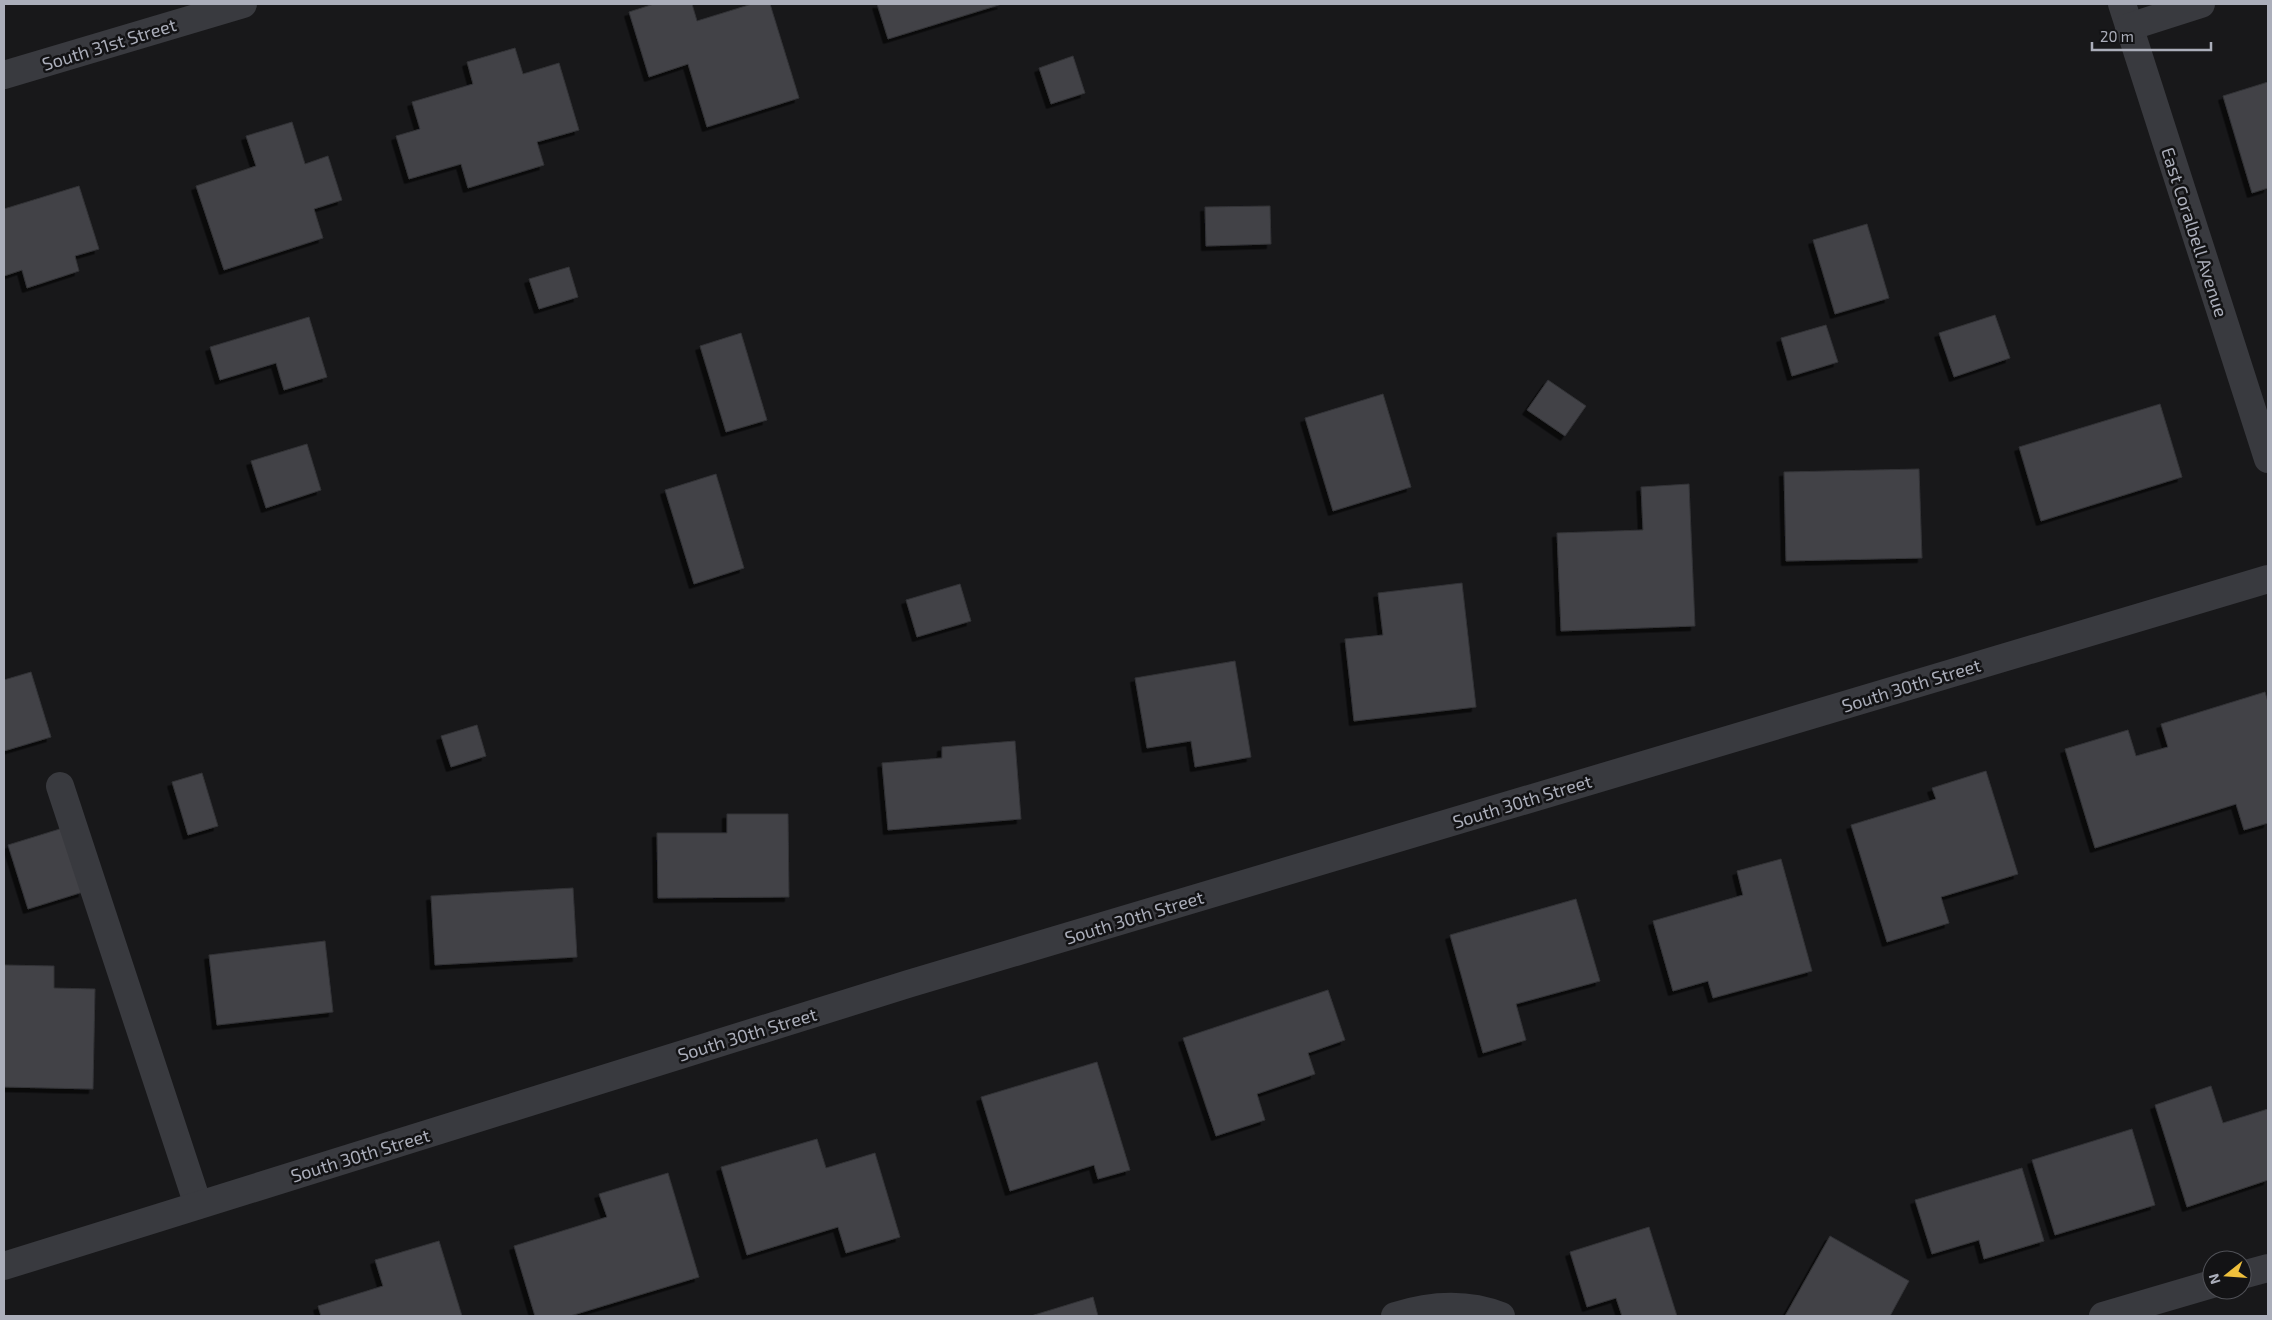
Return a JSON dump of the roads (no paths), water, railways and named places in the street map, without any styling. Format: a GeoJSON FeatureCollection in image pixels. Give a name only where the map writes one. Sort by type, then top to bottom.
{"type":"FeatureCollection","features":[{"type":"Feature","properties":{"kind":"street","name":"South 31st Street"},"geometry":{"type":"LineString","coordinates":[[4,75],[243,4]]}},
{"type":"Feature","properties":{"kind":"street"},"geometry":{"type":"LineString","coordinates":[[2125,15],[2201,4]]}},
{"type":"Feature","properties":{"kind":"street","name":"East Coralbell Avenue"},"geometry":{"type":"LineString","coordinates":[[2125,15],[2268,459]]}},
{"type":"Feature","properties":{"kind":"street","name":"South 30th Street"},"geometry":{"type":"LineString","coordinates":[[4,1266],[898,987],[2268,578]]}},
{"type":"Feature","properties":{"kind":"street"},"geometry":{"type":"LineString","coordinates":[[60,786],[198,1205]]}},
{"type":"Feature","properties":{"kind":"street"},"geometry":{"type":"LineString","coordinates":[[2252,1272],[2268,1268]]}},
{"type":"Feature","properties":{"kind":"street"},"geometry":{"type":"LineString","coordinates":[[2103,1316],[2202,1287]]}},
{"type":"Feature","properties":{"kind":"street"},"geometry":{"type":"LineString","coordinates":[[1395,1316],[1419,1308],[1459,1306],[1501,1316]]}}]}
